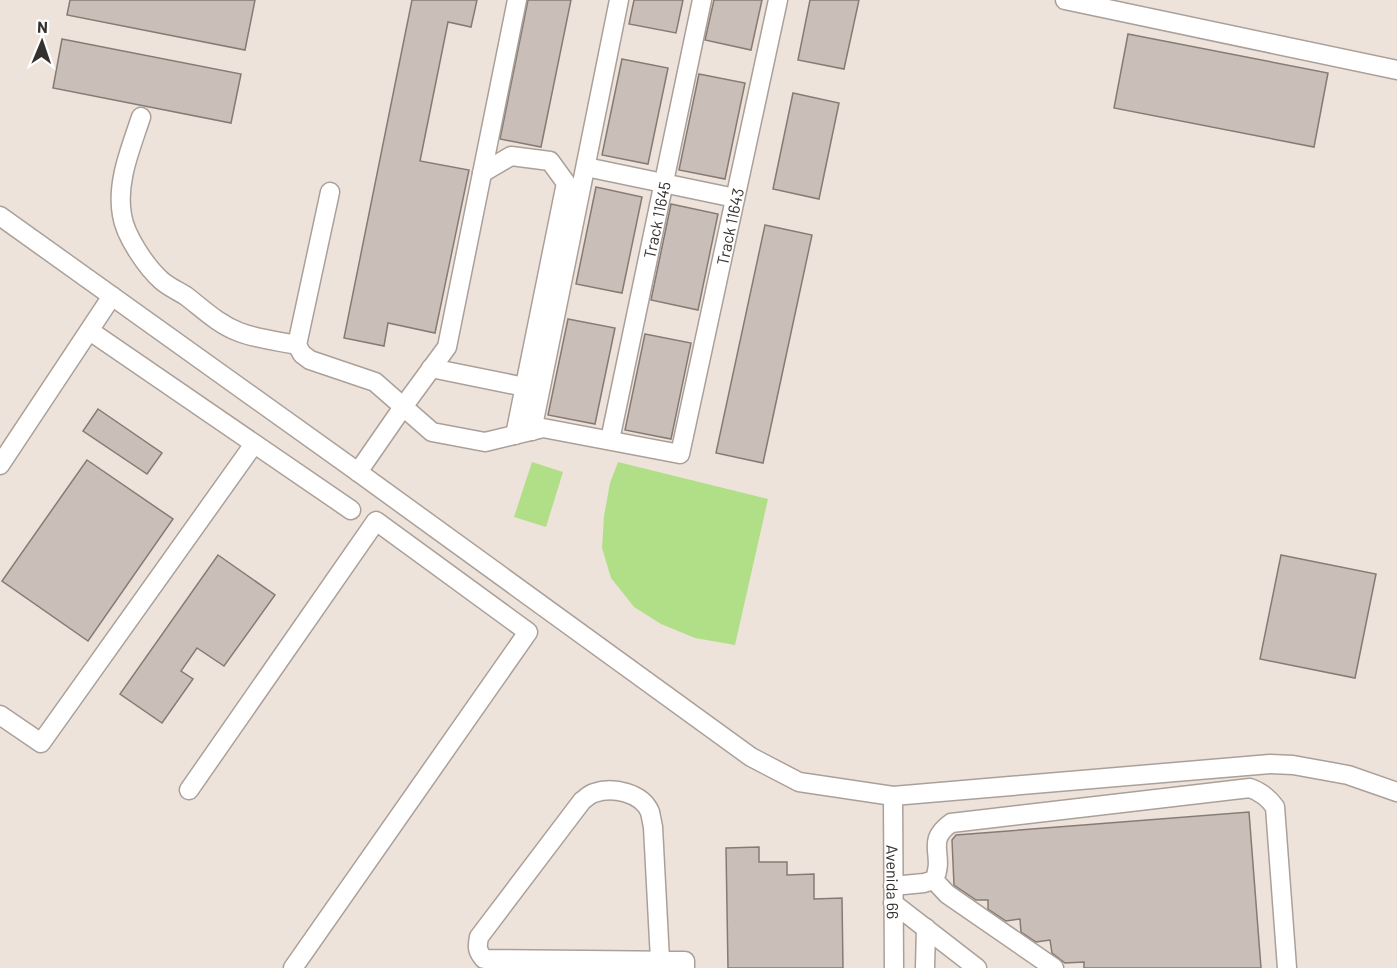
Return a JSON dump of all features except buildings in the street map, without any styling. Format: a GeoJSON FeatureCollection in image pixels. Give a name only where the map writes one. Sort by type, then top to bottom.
{"type":"FeatureCollection","features":[{"type":"Feature","properties":{"kind":"street"},"geometry":{"type":"LineString","coordinates":[[358,472],[447,347],[517,0]]}},
{"type":"Feature","properties":{"kind":"street"},"geometry":{"type":"LineString","coordinates":[[524,433],[585,167],[619,0]]}},
{"type":"Feature","properties":{"kind":"street","name":"Track 11645"},"geometry":{"type":"LineString","coordinates":[[610,440],[702,0]]}},
{"type":"Feature","properties":{"kind":"street","name":"Track 11643"},"geometry":{"type":"LineString","coordinates":[[610,440],[680,454],[778,0]]}},
{"type":"Feature","properties":{"kind":"street"},"geometry":{"type":"LineString","coordinates":[[1065,0],[1397,70]]}},
{"type":"Feature","properties":{"kind":"street"},"geometry":{"type":"LineString","coordinates":[[141,117],[122,180],[121,195],[122,217],[129,235],[147,265],[162,281],[222,325],[241,333],[297,345]]}},
{"type":"Feature","properties":{"kind":"street"},"geometry":{"type":"LineString","coordinates":[[482,173],[511,156],[550,161],[567,183],[525,387],[524,433]]}},
{"type":"Feature","properties":{"kind":"street"},"geometry":{"type":"LineString","coordinates":[[585,167],[735,198]]}},
{"type":"Feature","properties":{"kind":"street"},"geometry":{"type":"LineString","coordinates":[[330,192],[297,345],[302,354],[310,360],[375,382],[432,432],[485,442],[543,428],[610,440]]}},
{"type":"Feature","properties":{"kind":"street"},"geometry":{"type":"LineString","coordinates":[[3,217],[751,757],[799,782],[893,796],[1270,764],[1293,765],[1348,775],[1397,792]]}},
{"type":"Feature","properties":{"kind":"street"},"geometry":{"type":"LineString","coordinates":[[0,465],[112,297]]}},
{"type":"Feature","properties":{"kind":"street"},"geometry":{"type":"LineString","coordinates":[[90,331],[351,510]]}},
{"type":"Feature","properties":{"kind":"street"},"geometry":{"type":"LineString","coordinates":[[431,368],[525,387]]}},
{"type":"Feature","properties":{"kind":"street"},"geometry":{"type":"LineString","coordinates":[[0,715],[41,743],[254,444]]}},
{"type":"Feature","properties":{"kind":"street"},"geometry":{"type":"LineString","coordinates":[[189,790],[376,521],[528,632],[293,968]]}},
{"type":"Feature","properties":{"kind":"street"},"geometry":{"type":"LineString","coordinates":[[977,968],[926,928],[893,895],[934,880],[939,864],[936,844],[938,837],[942,829],[951,823],[1250,788],[1261,792],[1275,807],[1287,968]]}},
{"type":"Feature","properties":{"kind":"street"},"geometry":{"type":"LineString","coordinates":[[660,960],[653,827],[649,811],[641,801],[624,792],[606,790],[592,793],[582,801],[479,937],[477,948],[484,959],[685,961],[685,968]]}},
{"type":"Feature","properties":{"kind":"street","name":"Avenida 66"},"geometry":{"type":"LineString","coordinates":[[893,796],[894,968]]}},
{"type":"Feature","properties":{"kind":"street"},"geometry":{"type":"LineString","coordinates":[[934,880],[947,894],[1054,968]]}},
{"type":"Feature","properties":{"kind":"street"},"geometry":{"type":"LineString","coordinates":[[925,968],[926,928]]}},
{"type":"Feature","properties":{"kind":"green space"},"geometry":{"type":"Polygon","coordinates":[[[532,462],[563,472],[546,527],[514,517],[532,462]]]}},
{"type":"Feature","properties":{"kind":"green space"},"geometry":{"type":"Polygon","coordinates":[[[618,462],[768,499],[735,645],[695,638],[661,624],[634,607],[611,578],[602,548],[604,516],[610,483],[618,462]]]}}]}
